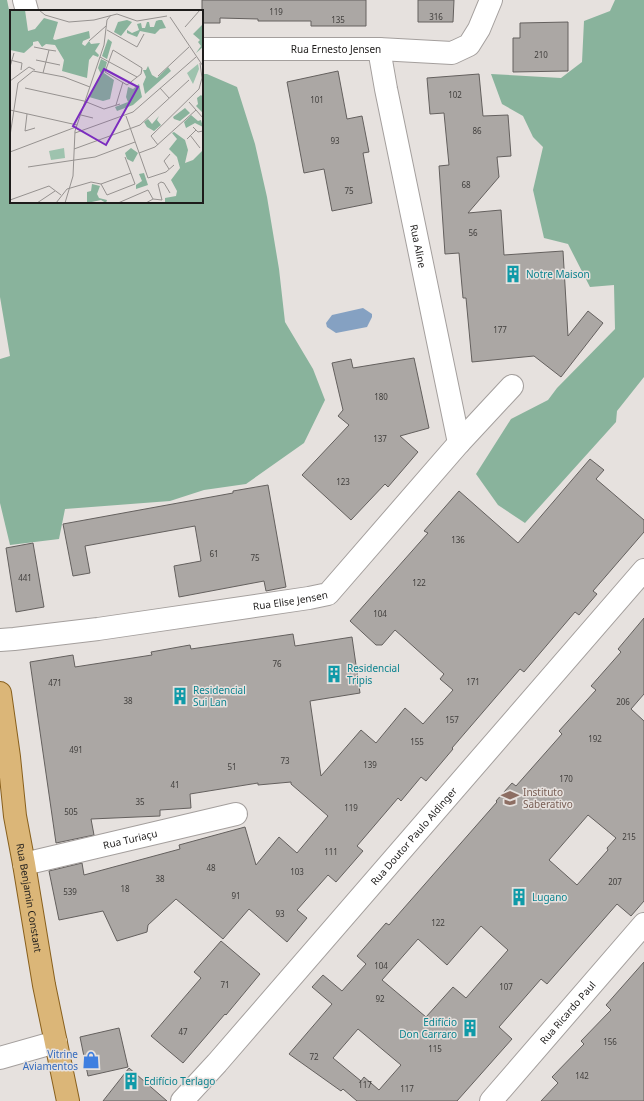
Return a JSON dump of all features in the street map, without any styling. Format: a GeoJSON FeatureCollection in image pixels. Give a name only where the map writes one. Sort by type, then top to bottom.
{"type":"FeatureCollection","features":[{"type":"Feature","properties":{"kind":"main road","name":"Rua Benjamin Constant"},"geometry":{"type":"LineString","coordinates":[[0,693],[15,816],[44,985],[56,1042],[64,1097]]}},
{"type":"Feature","properties":{"kind":"street"},"geometry":{"type":"LineString","coordinates":[[24,0],[27,10]]}},
{"type":"Feature","properties":{"kind":"street","name":"Rua Ernesto Jensen"},"geometry":{"type":"LineString","coordinates":[[203,49],[379,49],[452,52],[469,46],[479,30],[492,0]]}},
{"type":"Feature","properties":{"kind":"street","name":"Rua Aline"},"geometry":{"type":"LineString","coordinates":[[379,49],[459,443]]}},
{"type":"Feature","properties":{"kind":"street","name":"Rua Elise Jensen"},"geometry":{"type":"LineString","coordinates":[[0,640],[106,628],[328,594],[459,443],[512,386]]}},
{"type":"Feature","properties":{"kind":"street","name":"Rua Doutor Paulo Aldinger"},"geometry":{"type":"LineString","coordinates":[[182,1101],[644,570]]}},
{"type":"Feature","properties":{"kind":"street","name":"Rua Turiaçu"},"geometry":{"type":"LineString","coordinates":[[24,864],[236,814]]}},
{"type":"Feature","properties":{"kind":"street","name":"Rua Ricardo Paul"},"geometry":{"type":"LineString","coordinates":[[491,1101],[644,924]]}},
{"type":"Feature","properties":{"kind":"street"},"geometry":{"type":"LineString","coordinates":[[0,1058],[56,1042]]}},
{"type":"Feature","properties":{"kind":"green space"},"geometry":{"type":"Polygon","coordinates":[[[0,0],[7,0],[10,15],[10,203],[203,203],[203,74],[207,74],[237,87],[255,144],[267,197],[279,269],[285,322],[313,369],[325,400],[304,443],[246,484],[204,490],[170,501],[65,509],[59,539],[10,545],[0,503],[0,359],[10,356],[0,297],[0,0]]]}},
{"type":"Feature","properties":{"kind":"green space"},"geometry":{"type":"Polygon","coordinates":[[[615,0],[644,0],[644,377],[617,411],[616,422],[525,523],[498,505],[476,474],[511,419],[548,400],[557,388],[615,329],[614,285],[590,287],[568,244],[544,238],[533,190],[543,147],[533,137],[523,116],[502,104],[491,74],[561,78],[582,62],[584,21],[610,11],[615,0]]]}},
{"type":"Feature","properties":{"kind":"water"},"geometry":{"type":"Polygon","coordinates":[[[363,308],[372,314],[367,327],[336,333],[327,327],[326,323],[332,315],[363,308]]]}},
{"type":"Feature","properties":{"kind":"building"},"geometry":{"type":"Polygon","coordinates":[[[202,0],[366,0],[366,26],[311,26],[311,21],[258,21],[258,19],[220,18],[220,23],[203,23],[202,0]]]}},
{"type":"Feature","properties":{"kind":"building"},"geometry":{"type":"Polygon","coordinates":[[[418,0],[454,0],[453,22],[418,22],[418,0]]]}},
{"type":"Feature","properties":{"kind":"building"},"geometry":{"type":"Polygon","coordinates":[[[568,22],[568,71],[513,72],[513,38],[520,38],[520,23],[568,22]]]}},
{"type":"Feature","properties":{"kind":"building"},"geometry":{"type":"Polygon","coordinates":[[[338,71],[347,119],[362,116],[369,152],[363,153],[372,203],[332,211],[324,169],[304,173],[287,82],[338,71]]]}},
{"type":"Feature","properties":{"kind":"building"},"geometry":{"type":"Polygon","coordinates":[[[479,74],[483,116],[508,115],[511,156],[497,157],[499,177],[468,213],[501,210],[504,255],[563,251],[568,336],[588,311],[603,323],[561,377],[534,356],[472,362],[466,298],[463,298],[459,253],[445,254],[439,166],[449,165],[444,113],[430,114],[427,78],[479,74]]]}},
{"type":"Feature","properties":{"kind":"building"},"geometry":{"type":"Polygon","coordinates":[[[414,358],[429,428],[400,436],[418,452],[388,487],[385,484],[351,520],[302,475],[349,425],[338,416],[343,410],[332,363],[351,359],[353,368],[414,358]]]}},
{"type":"Feature","properties":{"kind":"building"},"geometry":{"type":"Polygon","coordinates":[[[590,459],[604,470],[596,479],[644,520],[644,532],[593,591],[597,594],[579,615],[575,612],[524,672],[520,669],[452,748],[453,749],[426,781],[421,777],[401,801],[398,798],[357,846],[363,851],[336,882],[328,875],[297,910],[307,918],[287,942],[249,909],[223,939],[176,899],[148,925],[147,932],[117,941],[103,911],[59,920],[49,871],[82,863],[84,875],[180,849],[179,845],[245,827],[256,865],[279,837],[297,853],[328,816],[291,784],[291,782],[258,785],[258,783],[190,794],[191,808],[160,810],[160,816],[91,819],[94,835],[56,843],[30,662],[73,655],[75,667],[152,655],[151,652],[190,645],[191,649],[293,634],[295,646],[352,637],[360,693],[310,701],[321,776],[361,730],[376,743],[405,708],[423,724],[453,690],[440,679],[444,674],[395,630],[382,645],[376,645],[350,621],[428,533],[424,531],[459,491],[518,543],[590,459]]]}},
{"type":"Feature","properties":{"kind":"building"},"geometry":{"type":"Polygon","coordinates":[[[268,485],[286,587],[266,591],[264,581],[179,597],[174,566],[201,561],[195,526],[85,546],[90,573],[73,576],[63,524],[233,493],[233,491],[268,485]]]}},
{"type":"Feature","properties":{"kind":"building"},"geometry":{"type":"Polygon","coordinates":[[[33,543],[44,607],[16,612],[6,548],[33,543]]]}},
{"type":"Feature","properties":{"kind":"building"},"geometry":{"type":"Polygon","coordinates":[[[644,618],[644,694],[631,709],[644,721],[644,901],[631,916],[617,904],[547,984],[541,979],[499,1027],[512,1039],[457,1101],[357,1101],[343,1089],[341,1091],[289,1054],[332,1004],[312,987],[323,975],[342,991],[366,964],[357,956],[386,923],[389,925],[512,783],[516,786],[562,734],[559,731],[596,690],[591,686],[621,652],[618,649],[644,618]],[[588,815],[549,860],[577,885],[608,850],[607,848],[616,838],[588,815]],[[481,926],[447,965],[418,939],[382,980],[426,1017],[453,987],[466,998],[508,950],[481,926]],[[358,1029],[333,1058],[361,1081],[364,1077],[379,1090],[401,1065],[358,1029]]]}},
{"type":"Feature","properties":{"kind":"building"},"geometry":{"type":"Polygon","coordinates":[[[221,941],[260,974],[183,1063],[151,1036],[201,978],[194,972],[221,941]]]}},
{"type":"Feature","properties":{"kind":"building"},"geometry":{"type":"Polygon","coordinates":[[[644,962],[644,1101],[541,1101],[558,1083],[552,1077],[584,1044],[581,1041],[611,1010],[606,1005],[644,962]]]}},
{"type":"Feature","properties":{"kind":"building"},"geometry":{"type":"Polygon","coordinates":[[[119,1028],[128,1067],[88,1076],[80,1037],[119,1028]]]}},
{"type":"Feature","properties":{"kind":"building","name":"Edifício Terlago"},"geometry":{"type":"Polygon","coordinates":[[[129,1068],[167,1101],[103,1101],[129,1068]]]}},
{"type":"Feature","properties":{"kind":"place","name":"Notre Maison"},"geometry":{"type":"Point","coordinates":[513,274]}},
{"type":"Feature","properties":{"kind":"place","name":"Residencial Tripis"},"geometry":{"type":"Point","coordinates":[334,674]}},
{"type":"Feature","properties":{"kind":"place","name":"Residencial Sui Lan"},"geometry":{"type":"Point","coordinates":[180,696]}},
{"type":"Feature","properties":{"kind":"place","name":"Instituto Saberativo"},"geometry":{"type":"Point","coordinates":[510,798]}},
{"type":"Feature","properties":{"kind":"place","name":"Lugano"},"geometry":{"type":"Point","coordinates":[519,897]}},
{"type":"Feature","properties":{"kind":"place","name":"Edifício Don Carraro"},"geometry":{"type":"Point","coordinates":[470,1028]}},
{"type":"Feature","properties":{"kind":"place","name":"Vitrine Aviamentos"},"geometry":{"type":"Point","coordinates":[91,1060]}},
{"type":"Feature","properties":{"kind":"place","name":"Edifício Terlago"},"geometry":{"type":"Point","coordinates":[131,1081]}}]}
